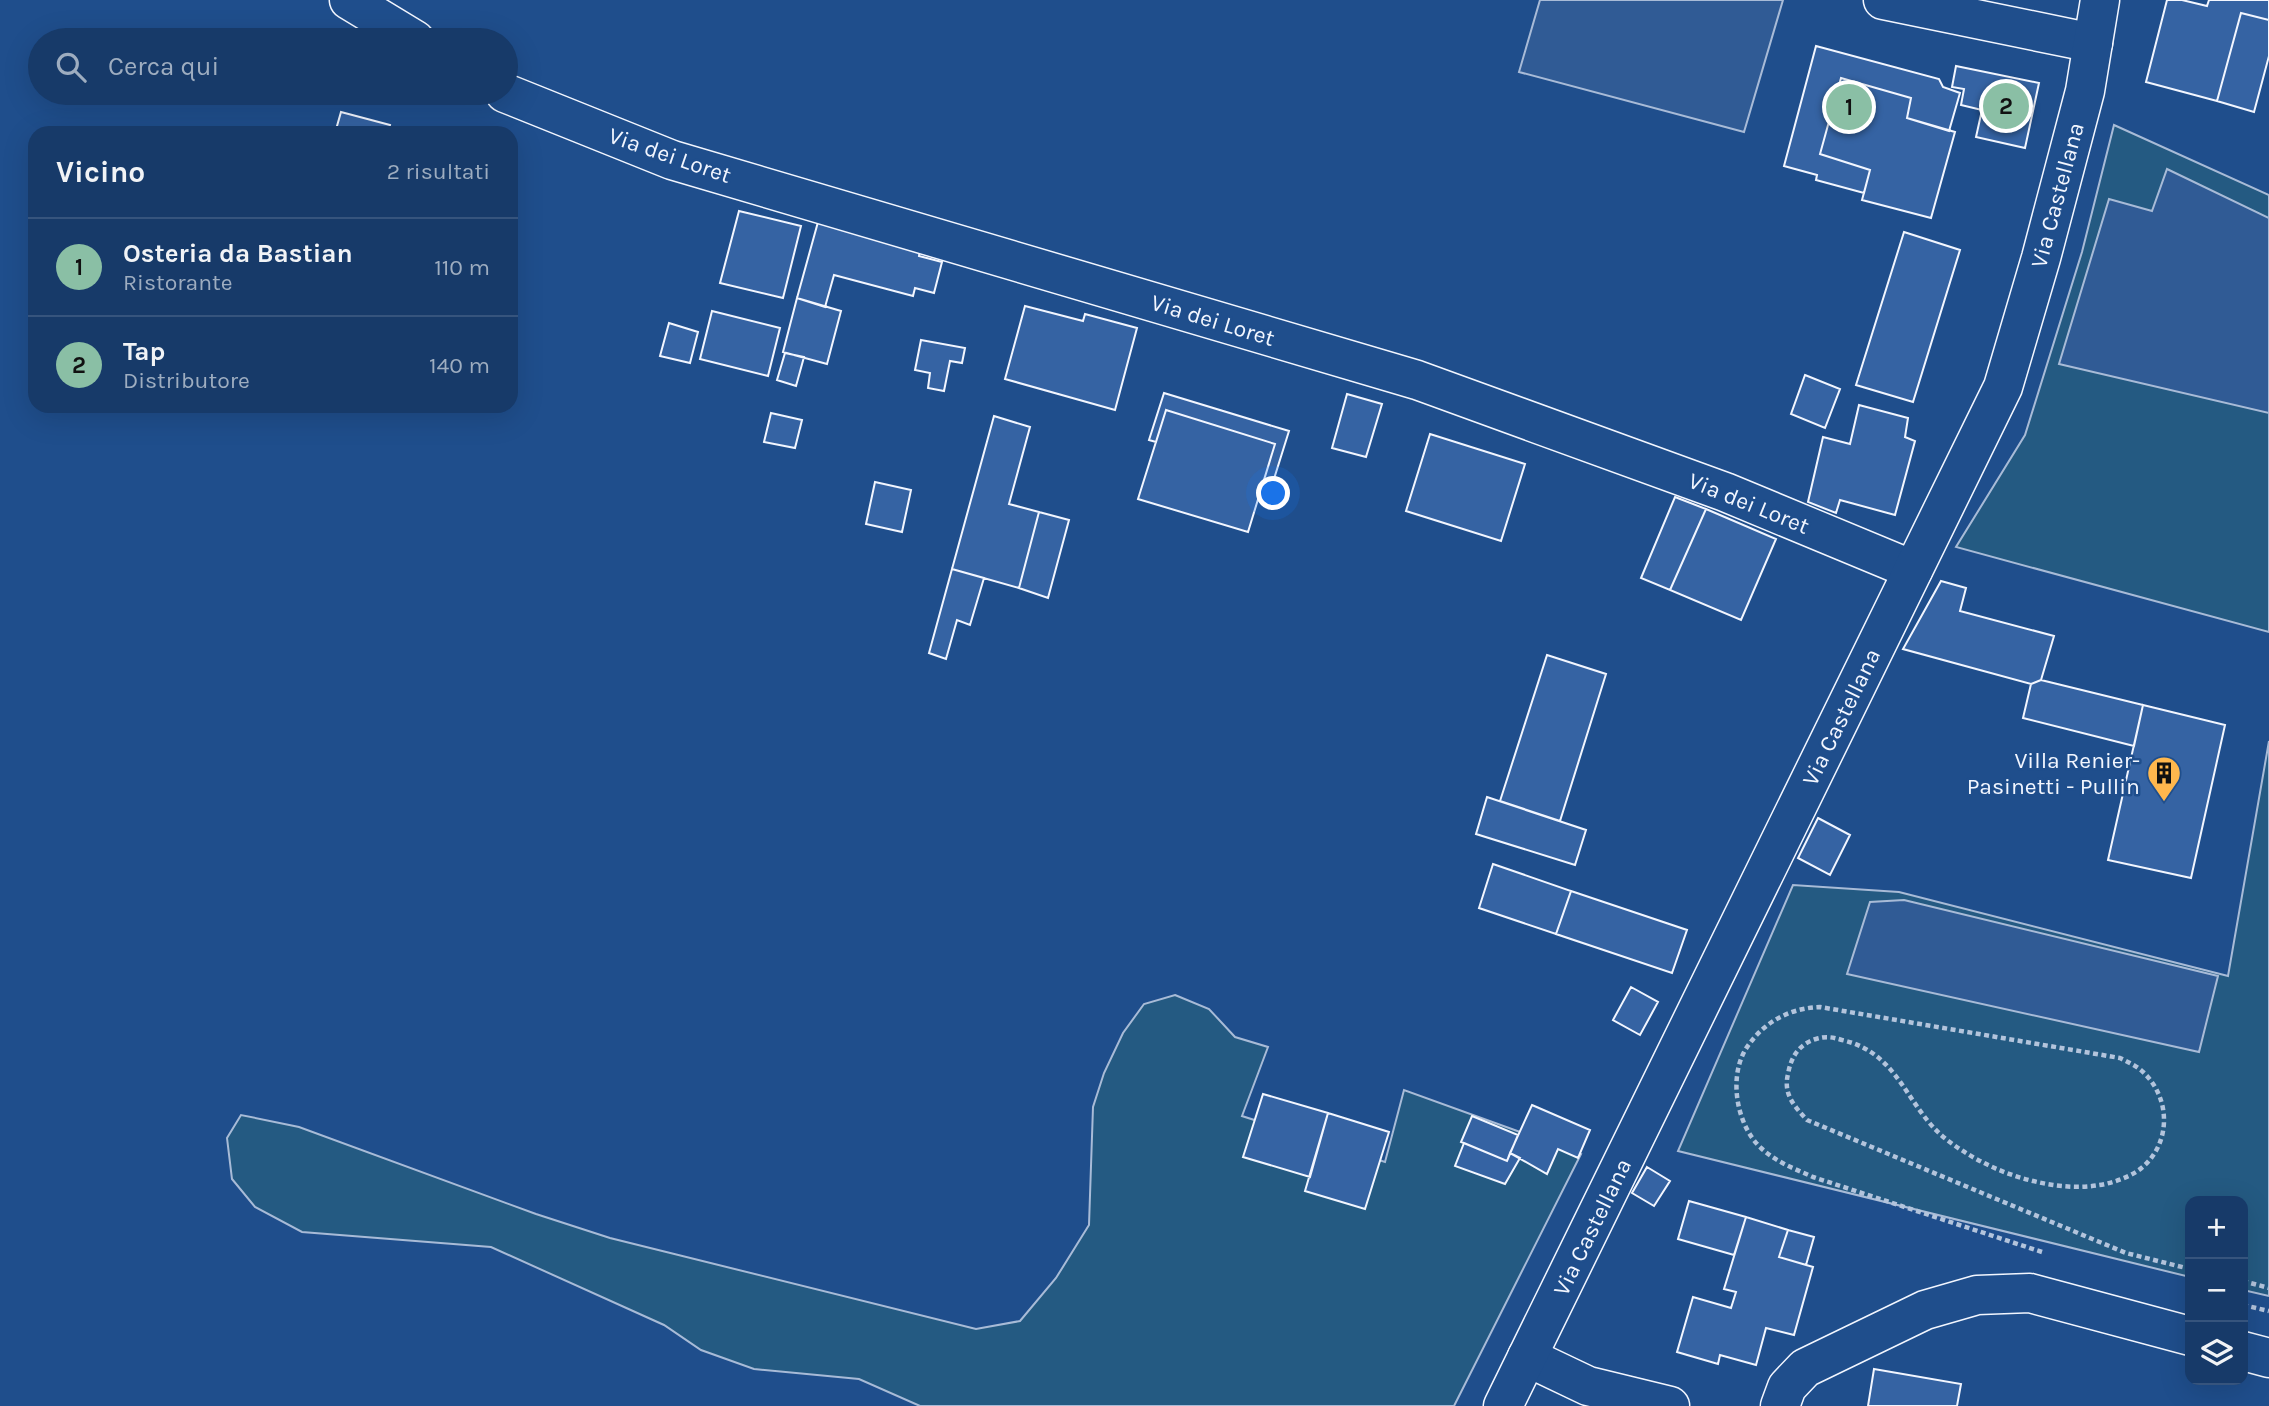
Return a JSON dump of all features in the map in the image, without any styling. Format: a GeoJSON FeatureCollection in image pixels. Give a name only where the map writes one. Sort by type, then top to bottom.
{"type":"FeatureCollection","features":[{"type":"Feature","properties":{"kind":"street"},"geometry":{"type":"LineString","coordinates":[[349,0],[395,28]]}},
{"type":"Feature","properties":{"kind":"street"},"geometry":{"type":"LineString","coordinates":[[1883,0],[2093,43]]}},
{"type":"Feature","properties":{"kind":"street","name":"Via Castellana"},"geometry":{"type":"LineString","coordinates":[[1503,1406],[2003,387],[2042,258],[2085,91],[2100,0]]}},
{"type":"Feature","properties":{"kind":"street","name":"Via dei Loret"},"geometry":{"type":"LineString","coordinates":[[518,98],[673,160],[1417,380],[1725,492],[1913,570]]}},
{"type":"Feature","properties":{"kind":"street"},"geometry":{"type":"LineString","coordinates":[[1780,1406],[1787,1387],[1805,1368],[1925,1310],[1977,1295],[2030,1293],[2185,1335]]}},
{"type":"Feature","properties":{"kind":"street"},"geometry":{"type":"LineString","coordinates":[[2248,1352],[2269,1358]]}},
{"type":"Feature","properties":{"kind":"street"},"geometry":{"type":"LineString","coordinates":[[1527,1357],[1588,1386],[1670,1406]]}},
{"type":"Feature","properties":{"kind":"path"},"geometry":{"type":"LineString","coordinates":[[2048,1254],[1814,1177],[1781,1162],[1761,1148],[1750,1135],[1739,1113],[1736,1092],[1739,1068],[1748,1044],[1765,1027],[1784,1014],[1820,1007],[2120,1059],[2142,1070],[2159,1090],[2165,1112],[2163,1136],[2152,1158],[2136,1172],[2108,1184],[2082,1187],[2024,1179],[1995,1170],[1972,1157],[1945,1138],[1918,1109],[1902,1082],[1880,1059],[1856,1043],[1826,1036],[1806,1042],[1791,1060],[1786,1082],[1791,1103],[1807,1120],[2126,1253],[2185,1268]]}},
{"type":"Feature","properties":{"kind":"path"},"geometry":{"type":"LineString","coordinates":[[2248,1282],[2269,1288]]}},
{"type":"Feature","properties":{"kind":"path"},"geometry":{"type":"LineString","coordinates":[[2248,1306],[2269,1311]]}},
{"type":"Feature","properties":{"kind":"shaded area"},"geometry":{"type":"Polygon","coordinates":[[[1540,0],[1783,0],[1744,132],[1519,72],[1540,0]]]}},
{"type":"Feature","properties":{"kind":"shaded area"},"geometry":{"type":"Polygon","coordinates":[[[2114,125],[2269,195],[2269,632],[1956,547],[2025,435],[2082,252],[2114,125]]]}},
{"type":"Feature","properties":{"kind":"shaded area"},"geometry":{"type":"Polygon","coordinates":[[[2167,169],[2269,218],[2269,413],[2059,364],[2109,199],[2152,211],[2167,169]]]}},
{"type":"Feature","properties":{"kind":"shaded area"},"geometry":{"type":"Polygon","coordinates":[[[2269,741],[2269,1296],[2248,1291],[2248,1196],[2185,1196],[2185,1276],[1678,1151],[1793,885],[1899,892],[2228,976],[2269,741]]]}},
{"type":"Feature","properties":{"kind":"shaded area"},"geometry":{"type":"Polygon","coordinates":[[[1904,900],[2218,976],[2199,1052],[1847,974],[1870,902],[1904,900]]]}},
{"type":"Feature","properties":{"kind":"shaded area"},"geometry":{"type":"Polygon","coordinates":[[[1175,995],[1209,1009],[1235,1037],[1268,1047],[1242,1116],[1385,1162],[1404,1090],[1581,1154],[1454,1406],[920,1406],[859,1379],[754,1369],[701,1350],[664,1325],[491,1247],[302,1232],[255,1207],[232,1179],[227,1138],[241,1115],[299,1127],[536,1214],[610,1238],[976,1329],[1020,1321],[1056,1278],[1089,1225],[1093,1107],[1104,1073],[1123,1033],[1144,1004],[1175,995]]]}},
{"type":"Feature","properties":{"kind":"building"},"geometry":{"type":"Polygon","coordinates":[[[2167,0],[2182,0],[2207,6],[2209,0],[2269,0],[2269,20],[2241,13],[2217,101],[2146,82],[2167,0]]]}},
{"type":"Feature","properties":{"kind":"building"},"geometry":{"type":"Polygon","coordinates":[[[2241,13],[2269,20],[2269,56],[2254,112],[2217,101],[2241,13]]]}},
{"type":"Feature","properties":{"kind":"building"},"geometry":{"type":"Polygon","coordinates":[[[1816,46],[1939,79],[1943,87],[1960,93],[1949,131],[1907,118],[1911,98],[1841,78],[1820,154],[1870,170],[1864,193],[1816,180],[1817,175],[1784,166],[1816,46]]]}},
{"type":"Feature","properties":{"kind":"building"},"geometry":{"type":"Polygon","coordinates":[[[1956,66],[2039,83],[2025,148],[1976,137],[1982,110],[1961,105],[1964,89],[1952,87],[1956,66]]]}},
{"type":"Feature","properties":{"kind":"building"},"geometry":{"type":"Polygon","coordinates":[[[1841,78],[1911,98],[1907,118],[1955,132],[1931,218],[1862,200],[1870,170],[1820,154],[1841,78]]]}},
{"type":"Feature","properties":{"kind":"building"},"geometry":{"type":"Polygon","coordinates":[[[341,112],[390,125],[390,126],[337,126],[341,112]]]}},
{"type":"Feature","properties":{"kind":"building"},"geometry":{"type":"Polygon","coordinates":[[[739,211],[801,226],[783,298],[720,283],[739,211]]]}},
{"type":"Feature","properties":{"kind":"building"},"geometry":{"type":"Polygon","coordinates":[[[818,222],[920,249],[919,256],[942,262],[934,293],[915,288],[913,296],[834,275],[825,307],[797,298],[818,222]]]}},
{"type":"Feature","properties":{"kind":"building"},"geometry":{"type":"Polygon","coordinates":[[[1904,232],[1960,250],[1913,402],[1856,385],[1904,232]]]}},
{"type":"Feature","properties":{"kind":"building"},"geometry":{"type":"Polygon","coordinates":[[[797,298],[841,311],[827,364],[783,352],[797,298]]]}},
{"type":"Feature","properties":{"kind":"building"},"geometry":{"type":"Polygon","coordinates":[[[1025,306],[1083,321],[1085,314],[1137,328],[1115,410],[1005,379],[1025,306]]]}},
{"type":"Feature","properties":{"kind":"building"},"geometry":{"type":"Polygon","coordinates":[[[712,311],[780,328],[768,376],[700,359],[712,311]]]}},
{"type":"Feature","properties":{"kind":"building"},"geometry":{"type":"Polygon","coordinates":[[[669,323],[698,332],[690,363],[660,356],[669,323]]]}},
{"type":"Feature","properties":{"kind":"building"},"geometry":{"type":"Polygon","coordinates":[[[921,340],[965,348],[962,363],[950,361],[944,391],[928,388],[930,373],[915,370],[921,340]]]}},
{"type":"Feature","properties":{"kind":"building"},"geometry":{"type":"Polygon","coordinates":[[[785,353],[804,357],[796,386],[777,380],[785,353]]]}},
{"type":"Feature","properties":{"kind":"building"},"geometry":{"type":"Polygon","coordinates":[[[1805,375],[1840,389],[1825,428],[1791,414],[1805,375]]]}},
{"type":"Feature","properties":{"kind":"building"},"geometry":{"type":"Polygon","coordinates":[[[1164,393],[1289,431],[1273,482],[1264,480],[1275,444],[1166,410],[1156,442],[1149,440],[1164,393]]]}},
{"type":"Feature","properties":{"kind":"building"},"geometry":{"type":"Polygon","coordinates":[[[1347,394],[1382,404],[1366,457],[1332,448],[1347,394]]]}},
{"type":"Feature","properties":{"kind":"building"},"geometry":{"type":"Polygon","coordinates":[[[1859,405],[1908,418],[1905,437],[1915,441],[1895,515],[1840,500],[1836,513],[1808,502],[1823,437],[1850,444],[1859,405]]]}},
{"type":"Feature","properties":{"kind":"building"},"geometry":{"type":"Polygon","coordinates":[[[1166,410],[1275,444],[1248,532],[1138,499],[1166,410]]]}},
{"type":"Feature","properties":{"kind":"building"},"geometry":{"type":"Polygon","coordinates":[[[771,413],[802,420],[795,448],[764,442],[771,413]]]}},
{"type":"Feature","properties":{"kind":"building"},"geometry":{"type":"Polygon","coordinates":[[[994,416],[1030,427],[1009,504],[1039,512],[1019,588],[952,569],[994,416]]]}},
{"type":"Feature","properties":{"kind":"building"},"geometry":{"type":"Polygon","coordinates":[[[1430,434],[1525,464],[1501,541],[1406,511],[1430,434]]]}},
{"type":"Feature","properties":{"kind":"building"},"geometry":{"type":"Polygon","coordinates":[[[875,482],[911,490],[902,532],[866,524],[875,482]]]}},
{"type":"Feature","properties":{"kind":"building"},"geometry":{"type":"Polygon","coordinates":[[[1675,497],[1706,509],[1670,590],[1641,578],[1675,497]]]}},
{"type":"Feature","properties":{"kind":"building"},"geometry":{"type":"Polygon","coordinates":[[[1706,509],[1776,539],[1741,620],[1670,590],[1706,509]]]}},
{"type":"Feature","properties":{"kind":"building"},"geometry":{"type":"Polygon","coordinates":[[[1039,512],[1069,520],[1048,598],[1019,588],[1039,512]]]}},
{"type":"Feature","properties":{"kind":"building"},"geometry":{"type":"Polygon","coordinates":[[[952,569],[984,578],[970,625],[957,620],[946,659],[929,653],[952,569]]]}},
{"type":"Feature","properties":{"kind":"building"},"geometry":{"type":"Polygon","coordinates":[[[1941,581],[1966,588],[1960,611],[2054,636],[2041,680],[2031,684],[1903,649],[1941,581]]]}},
{"type":"Feature","properties":{"kind":"building"},"geometry":{"type":"Polygon","coordinates":[[[1547,655],[1606,674],[1560,821],[1500,801],[1547,655]]]}},
{"type":"Feature","properties":{"kind":"building"},"geometry":{"type":"Polygon","coordinates":[[[2041,680],[2143,705],[2134,746],[2023,718],[2031,684],[2041,680]]]}},
{"type":"Feature","properties":{"kind":"building","name":"Villa Renier- Pasinetti - Pullin"},"geometry":{"type":"Polygon","coordinates":[[[2143,705],[2225,725],[2191,878],[2108,860],[2143,705]]]}},
{"type":"Feature","properties":{"kind":"building"},"geometry":{"type":"Polygon","coordinates":[[[1487,797],[1586,830],[1575,865],[1476,834],[1487,797]]]}},
{"type":"Feature","properties":{"kind":"building"},"geometry":{"type":"Polygon","coordinates":[[[1818,818],[1850,835],[1830,875],[1798,858],[1818,818]]]}},
{"type":"Feature","properties":{"kind":"building"},"geometry":{"type":"Polygon","coordinates":[[[1493,864],[1571,891],[1556,934],[1479,908],[1493,864]]]}},
{"type":"Feature","properties":{"kind":"building"},"geometry":{"type":"Polygon","coordinates":[[[1571,891],[1687,930],[1672,973],[1556,934],[1571,891]]]}},
{"type":"Feature","properties":{"kind":"building"},"geometry":{"type":"Polygon","coordinates":[[[1631,987],[1658,1002],[1640,1035],[1613,1020],[1631,987]]]}},
{"type":"Feature","properties":{"kind":"building"},"geometry":{"type":"Polygon","coordinates":[[[1263,1094],[1328,1113],[1310,1177],[1243,1157],[1263,1094]]]}},
{"type":"Feature","properties":{"kind":"building"},"geometry":{"type":"Polygon","coordinates":[[[1532,1105],[1590,1130],[1578,1158],[1558,1149],[1547,1174],[1510,1153],[1532,1105]]]}},
{"type":"Feature","properties":{"kind":"building"},"geometry":{"type":"Polygon","coordinates":[[[1328,1113],[1389,1132],[1365,1209],[1305,1191],[1328,1113]]]}},
{"type":"Feature","properties":{"kind":"building"},"geometry":{"type":"Polygon","coordinates":[[[1472,1116],[1518,1135],[1507,1161],[1461,1142],[1472,1116]]]}},
{"type":"Feature","properties":{"kind":"building"},"geometry":{"type":"Polygon","coordinates":[[[1464,1143],[1507,1161],[1510,1153],[1520,1158],[1505,1184],[1455,1166],[1464,1143]]]}},
{"type":"Feature","properties":{"kind":"building"},"geometry":{"type":"Polygon","coordinates":[[[1647,1167],[1670,1181],[1654,1206],[1632,1193],[1647,1167]]]}},
{"type":"Feature","properties":{"kind":"building"},"geometry":{"type":"Polygon","coordinates":[[[1689,1201],[1746,1217],[1734,1255],[1678,1239],[1689,1201]]]}},
{"type":"Feature","properties":{"kind":"building"},"geometry":{"type":"Polygon","coordinates":[[[1746,1217],[1788,1230],[1779,1257],[1813,1267],[1794,1335],[1766,1328],[1756,1365],[1720,1355],[1718,1364],[1677,1352],[1693,1297],[1731,1308],[1736,1292],[1724,1289],[1746,1217]]]}},
{"type":"Feature","properties":{"kind":"building"},"geometry":{"type":"Polygon","coordinates":[[[1788,1230],[1814,1237],[1806,1265],[1779,1257],[1788,1230]]]}},
{"type":"Feature","properties":{"kind":"building"},"geometry":{"type":"Polygon","coordinates":[[[1874,1369],[1961,1384],[1957,1406],[1868,1406],[1874,1369]]]}},
{"type":"Feature","properties":{"kind":"place","name":"Tap"},"geometry":{"type":"Point","coordinates":[2006,106]}},
{"type":"Feature","properties":{"kind":"place","name":"Osteria da Bastian"},"geometry":{"type":"Point","coordinates":[1849,107]}},
{"type":"Feature","properties":{"kind":"place","name":"Villa Renier- Pasinetti - Pullin"},"geometry":{"type":"Point","coordinates":[2164,803]}}]}
